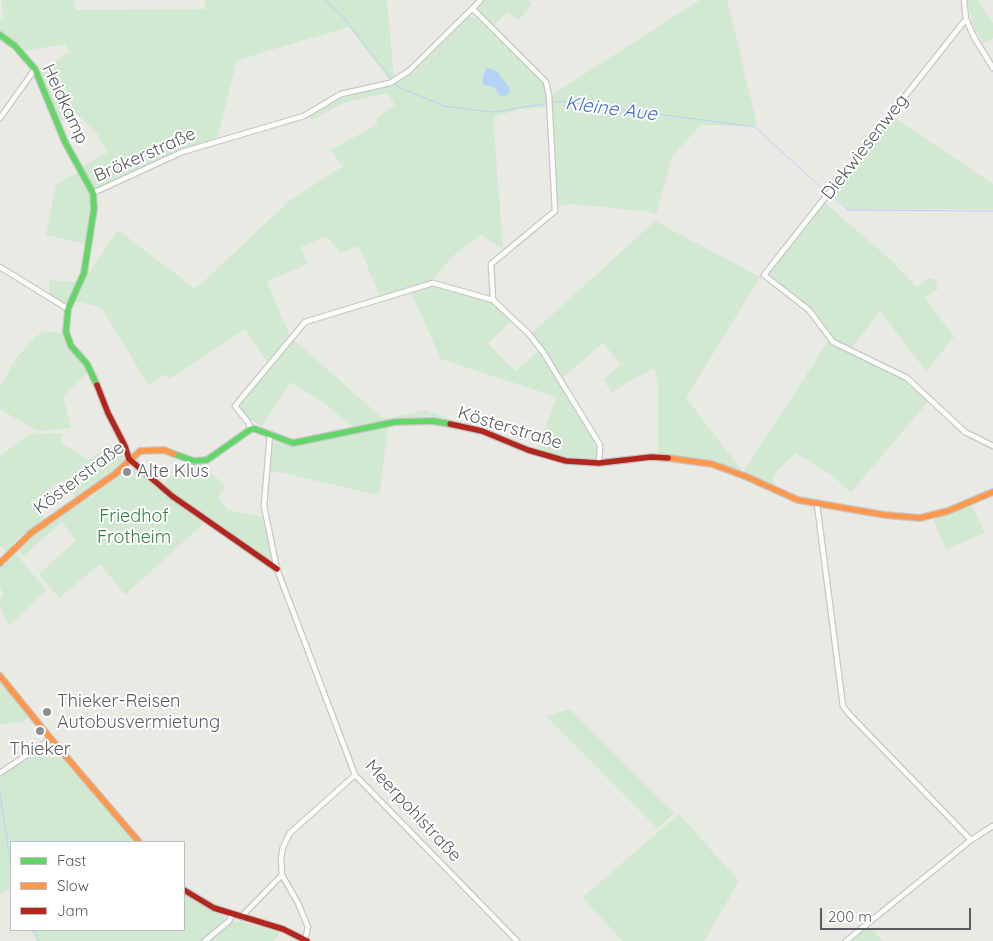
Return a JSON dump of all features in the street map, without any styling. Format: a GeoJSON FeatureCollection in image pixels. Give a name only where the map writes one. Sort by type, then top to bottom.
{"type":"FeatureCollection","features":[{"type":"Feature","properties":{"kind":"main road","name":"Heidkamp"},"geometry":{"type":"LineString","coordinates":[[0,35],[15,46],[35,69],[65,142],[93,193]]}},
{"type":"Feature","properties":{"kind":"main road","name":"Brökerstraße"},"geometry":{"type":"LineString","coordinates":[[93,193],[94,209],[84,273],[68,309],[66,332],[71,346],[87,364],[92,374],[108,413],[125,446],[129,460]]}},
{"type":"Feature","properties":{"kind":"main road","name":"Kösterstraße"},"geometry":{"type":"LineString","coordinates":[[0,563],[32,533],[115,474],[140,451],[164,450],[194,460],[207,460],[255,429],[293,443],[395,422],[433,421],[482,431],[528,450],[566,460],[599,463],[651,457],[712,464],[746,476],[798,500],[885,515],[920,518],[948,511],[993,492]]}},
{"type":"Feature","properties":{"kind":"main road"},"geometry":{"type":"LineString","coordinates":[[129,460],[165,491],[204,520],[277,569]]}},
{"type":"Feature","properties":{"kind":"main road"},"geometry":{"type":"LineString","coordinates":[[0,676],[51,740],[138,841]]}},
{"type":"Feature","properties":{"kind":"main road"},"geometry":{"type":"LineString","coordinates":[[185,891],[207,905],[243,918],[283,929],[306,940]]}},
{"type":"Feature","properties":{"kind":"street","name":"Brökerstraße"},"geometry":{"type":"LineString","coordinates":[[93,193],[182,152],[304,116],[341,94],[392,81],[409,71],[481,0]]}},
{"type":"Feature","properties":{"kind":"street"},"geometry":{"type":"LineString","coordinates":[[964,0],[966,20],[993,68]]}},
{"type":"Feature","properties":{"kind":"street"},"geometry":{"type":"LineString","coordinates":[[473,9],[546,82],[549,103],[555,212],[491,264],[493,300]]}},
{"type":"Feature","properties":{"kind":"street","name":"Diekwiesenweg"},"geometry":{"type":"LineString","coordinates":[[966,20],[764,275],[809,310],[833,342],[907,378],[965,432],[991,444]]}},
{"type":"Feature","properties":{"kind":"street"},"geometry":{"type":"LineString","coordinates":[[0,118],[35,69]]}},
{"type":"Feature","properties":{"kind":"street"},"geometry":{"type":"LineString","coordinates":[[0,267],[68,309]]}},
{"type":"Feature","properties":{"kind":"street"},"geometry":{"type":"LineString","coordinates":[[251,430],[248,422],[235,406],[305,322],[433,283],[493,300],[528,334],[543,352],[600,445],[599,463]]}},
{"type":"Feature","properties":{"kind":"street","name":"Meerpohlstraße"},"geometry":{"type":"LineString","coordinates":[[270,434],[264,506],[277,569],[355,775],[517,941]]}},
{"type":"Feature","properties":{"kind":"street"},"geometry":{"type":"LineString","coordinates":[[991,444],[993,438]]}},
{"type":"Feature","properties":{"kind":"street"},"geometry":{"type":"LineString","coordinates":[[817,504],[843,706],[971,840]]}},
{"type":"Feature","properties":{"kind":"street"},"geometry":{"type":"LineString","coordinates":[[0,773],[51,740]]}},
{"type":"Feature","properties":{"kind":"street"},"geometry":{"type":"LineString","coordinates":[[306,940],[308,927],[298,903],[282,875],[281,858],[283,847],[290,833],[355,775]]}},
{"type":"Feature","properties":{"kind":"street"},"geometry":{"type":"LineString","coordinates":[[846,941],[971,840],[993,826]]}},
{"type":"Feature","properties":{"kind":"street"},"geometry":{"type":"LineString","coordinates":[[243,918],[243,915],[282,875]]}},
{"type":"Feature","properties":{"kind":"street"},"geometry":{"type":"LineString","coordinates":[[205,941],[229,921],[232,914]]}},
{"type":"Feature","properties":{"kind":"green space"},"geometry":{"type":"Polygon","coordinates":[[[1,0],[74,0],[75,10],[205,9],[205,0],[387,0],[394,78],[390,81],[349,27],[237,60],[217,138],[180,150],[98,189],[93,188],[82,167],[108,152],[99,136],[76,113],[60,122],[39,74],[69,52],[65,44],[22,51],[0,32],[0,20],[4,18],[1,0]]]}},
{"type":"Feature","properties":{"kind":"green space"},"geometry":{"type":"Polygon","coordinates":[[[485,0],[528,0],[531,5],[519,20],[507,12],[493,26],[479,13],[478,8],[485,0]]]}},
{"type":"Feature","properties":{"kind":"green space"},"geometry":{"type":"Polygon","coordinates":[[[700,0],[727,0],[757,124],[753,126],[701,125],[672,156],[656,215],[650,212],[574,204],[561,205],[557,202],[550,96],[700,0]]]}},
{"type":"Feature","properties":{"kind":"green space"},"geometry":{"type":"Polygon","coordinates":[[[967,0],[977,0],[993,23],[993,38],[983,43],[973,25],[967,0]]]}},
{"type":"Feature","properties":{"kind":"green space"},"geometry":{"type":"Polygon","coordinates":[[[469,17],[476,18],[544,84],[547,107],[520,109],[493,117],[503,249],[481,235],[454,255],[431,281],[380,297],[359,246],[341,253],[326,236],[301,247],[308,264],[267,281],[290,337],[268,363],[245,329],[170,379],[165,374],[149,386],[102,308],[76,301],[86,277],[118,230],[194,288],[200,285],[288,202],[343,166],[330,150],[377,125],[377,118],[395,105],[388,93],[346,102],[312,120],[309,117],[330,103],[345,97],[391,85],[414,72],[469,17]]]}},
{"type":"Feature","properties":{"kind":"green space"},"geometry":{"type":"Polygon","coordinates":[[[892,116],[993,184],[993,209],[848,209],[831,193],[892,116]]]}},
{"type":"Feature","properties":{"kind":"green space"},"geometry":{"type":"Polygon","coordinates":[[[79,171],[90,193],[91,208],[86,244],[46,235],[56,185],[79,171]]]}},
{"type":"Feature","properties":{"kind":"green space"},"geometry":{"type":"Polygon","coordinates":[[[824,202],[892,261],[917,288],[928,278],[936,280],[938,289],[925,298],[954,337],[926,371],[880,311],[851,349],[834,339],[812,309],[772,280],[770,272],[824,202]]]}},
{"type":"Feature","properties":{"kind":"green space"},"geometry":{"type":"Polygon","coordinates":[[[655,221],[760,277],[686,398],[743,472],[714,462],[658,455],[658,385],[654,368],[612,393],[603,380],[621,364],[603,343],[560,380],[532,333],[655,221]]]}},
{"type":"Feature","properties":{"kind":"green space"},"geometry":{"type":"Polygon","coordinates":[[[49,280],[76,282],[67,302],[63,303],[50,295],[49,280]]]}},
{"type":"Feature","properties":{"kind":"green space"},"geometry":{"type":"Polygon","coordinates":[[[433,285],[491,302],[512,320],[488,343],[515,371],[540,350],[599,445],[597,461],[566,460],[537,451],[557,397],[441,359],[411,293],[433,285]]]}},
{"type":"Feature","properties":{"kind":"green space"},"geometry":{"type":"Polygon","coordinates":[[[44,332],[64,333],[89,371],[63,396],[71,428],[40,431],[0,409],[0,387],[15,360],[36,336],[44,332]]]}},
{"type":"Feature","properties":{"kind":"green space"},"geometry":{"type":"Polygon","coordinates":[[[293,339],[381,417],[386,419],[425,410],[453,420],[427,416],[354,428],[323,402],[291,382],[262,426],[248,418],[241,410],[241,401],[293,339]]]}},
{"type":"Feature","properties":{"kind":"green space"},"geometry":{"type":"Polygon","coordinates":[[[829,340],[905,380],[928,402],[851,492],[831,475],[795,453],[773,476],[774,487],[743,472],[829,340]]]}},
{"type":"Feature","properties":{"kind":"green space"},"geometry":{"type":"Polygon","coordinates":[[[388,427],[379,495],[269,470],[271,447],[275,442],[293,446],[388,427]]]}},
{"type":"Feature","properties":{"kind":"green space"},"geometry":{"type":"Polygon","coordinates":[[[33,432],[41,434],[62,433],[61,443],[89,460],[109,445],[127,459],[77,499],[63,480],[33,501],[46,519],[22,535],[6,551],[0,545],[0,456],[33,432]]]}},
{"type":"Feature","properties":{"kind":"green space"},"geometry":{"type":"Polygon","coordinates":[[[188,463],[202,464],[226,487],[218,497],[228,510],[263,517],[272,559],[269,562],[163,486],[171,475],[178,479],[188,463]]]}},
{"type":"Feature","properties":{"kind":"green space","name":"Friedhof Frotheim"},"geometry":{"type":"Polygon","coordinates":[[[135,469],[166,496],[204,523],[125,595],[100,564],[59,598],[40,576],[40,573],[76,540],[62,522],[23,556],[19,551],[20,548],[58,517],[91,497],[121,474],[124,478],[135,469]]]}},
{"type":"Feature","properties":{"kind":"green space"},"geometry":{"type":"Polygon","coordinates":[[[970,505],[973,507],[985,533],[946,549],[933,519],[970,505]]]}},
{"type":"Feature","properties":{"kind":"green space"},"geometry":{"type":"Polygon","coordinates":[[[12,554],[17,555],[46,590],[9,626],[0,606],[0,598],[4,595],[0,588],[0,567],[12,554]]]}},
{"type":"Feature","properties":{"kind":"green space"},"geometry":{"type":"Polygon","coordinates":[[[0,680],[29,717],[22,722],[0,724],[0,680]]]}},
{"type":"Feature","properties":{"kind":"green space"},"geometry":{"type":"Polygon","coordinates":[[[570,709],[674,813],[657,828],[546,716],[570,709]]]}},
{"type":"Feature","properties":{"kind":"green space"},"geometry":{"type":"Polygon","coordinates":[[[51,744],[133,841],[10,841],[10,889],[0,893],[0,776],[51,744]]]}},
{"type":"Feature","properties":{"kind":"green space"},"geometry":{"type":"Polygon","coordinates":[[[679,814],[739,881],[704,941],[623,941],[582,898],[679,814]]]}},
{"type":"Feature","properties":{"kind":"green space"},"geometry":{"type":"Polygon","coordinates":[[[185,895],[210,910],[222,914],[225,919],[223,924],[202,941],[36,941],[31,931],[185,931],[185,895]]]}},
{"type":"Feature","properties":{"kind":"green space"},"geometry":{"type":"Polygon","coordinates":[[[238,921],[280,932],[274,941],[210,941],[233,922],[238,921]]]}},
{"type":"Feature","properties":{"kind":"green space"},"geometry":{"type":"Polygon","coordinates":[[[869,926],[882,941],[850,941],[869,926]]]}},
{"type":"Feature","properties":{"kind":"water"},"geometry":{"type":"Polygon","coordinates":[[[487,68],[497,71],[510,89],[508,95],[500,96],[495,88],[483,84],[483,76],[487,68]]]}},
{"type":"Feature","properties":{"kind":"waterway","name":"Kleine Aue"},"geometry":{"type":"LineString","coordinates":[[325,0],[344,18],[392,80]]}},
{"type":"Feature","properties":{"kind":"waterway","name":"Kleine Aue"},"geometry":{"type":"LineString","coordinates":[[394,83],[396,86],[444,106],[482,111],[495,112],[560,101],[755,127],[826,192]]}},
{"type":"Feature","properties":{"kind":"waterway","name":"Kleine Aue"},"geometry":{"type":"LineString","coordinates":[[831,195],[848,210],[993,211]]}},
{"type":"Feature","properties":{"kind":"waterway"},"geometry":{"type":"LineString","coordinates":[[0,793],[10,859]]}},
{"type":"Feature","properties":{"kind":"waterway"},"geometry":{"type":"LineString","coordinates":[[34,931],[39,941]]}},
{"type":"Feature","properties":{"kind":"traffic: fast"},"geometry":{"type":"LineString","coordinates":[[0,35],[15,46],[35,69],[65,142],[93,193],[94,209],[84,273],[68,309],[66,332],[71,346],[87,364],[97,385]]}},
{"type":"Feature","properties":{"kind":"traffic: fast"},"geometry":{"type":"LineString","coordinates":[[174,454],[194,461],[207,460],[251,429],[293,443],[395,422],[433,421],[450,424]]}},
{"type":"Feature","properties":{"kind":"traffic: slow"},"geometry":{"type":"LineString","coordinates":[[0,563],[31,533],[115,474],[140,451],[164,450],[174,454]]}},
{"type":"Feature","properties":{"kind":"traffic: slow"},"geometry":{"type":"LineString","coordinates":[[668,458],[712,464],[747,477],[798,500],[885,515],[920,518],[948,511],[993,492]]}},
{"type":"Feature","properties":{"kind":"traffic: slow"},"geometry":{"type":"LineString","coordinates":[[0,676],[138,841]]}},
{"type":"Feature","properties":{"kind":"traffic: jam"},"geometry":{"type":"LineString","coordinates":[[97,385],[129,459],[172,496],[277,569]]}},
{"type":"Feature","properties":{"kind":"traffic: jam"},"geometry":{"type":"LineString","coordinates":[[450,424],[482,431],[528,450],[566,461],[599,463],[651,457],[668,458]]}},
{"type":"Feature","properties":{"kind":"traffic: jam"},"geometry":{"type":"LineString","coordinates":[[185,891],[214,908],[283,929],[307,941]]}},
{"type":"Feature","properties":{"kind":"place","name":"Alte Klus"},"geometry":{"type":"Point","coordinates":[127,472]}},
{"type":"Feature","properties":{"kind":"place","name":"Thieker-Reisen Autobusvermietung"},"geometry":{"type":"Point","coordinates":[47,712]}},
{"type":"Feature","properties":{"kind":"place","name":"Thieker"},"geometry":{"type":"Point","coordinates":[40,731]}}]}
